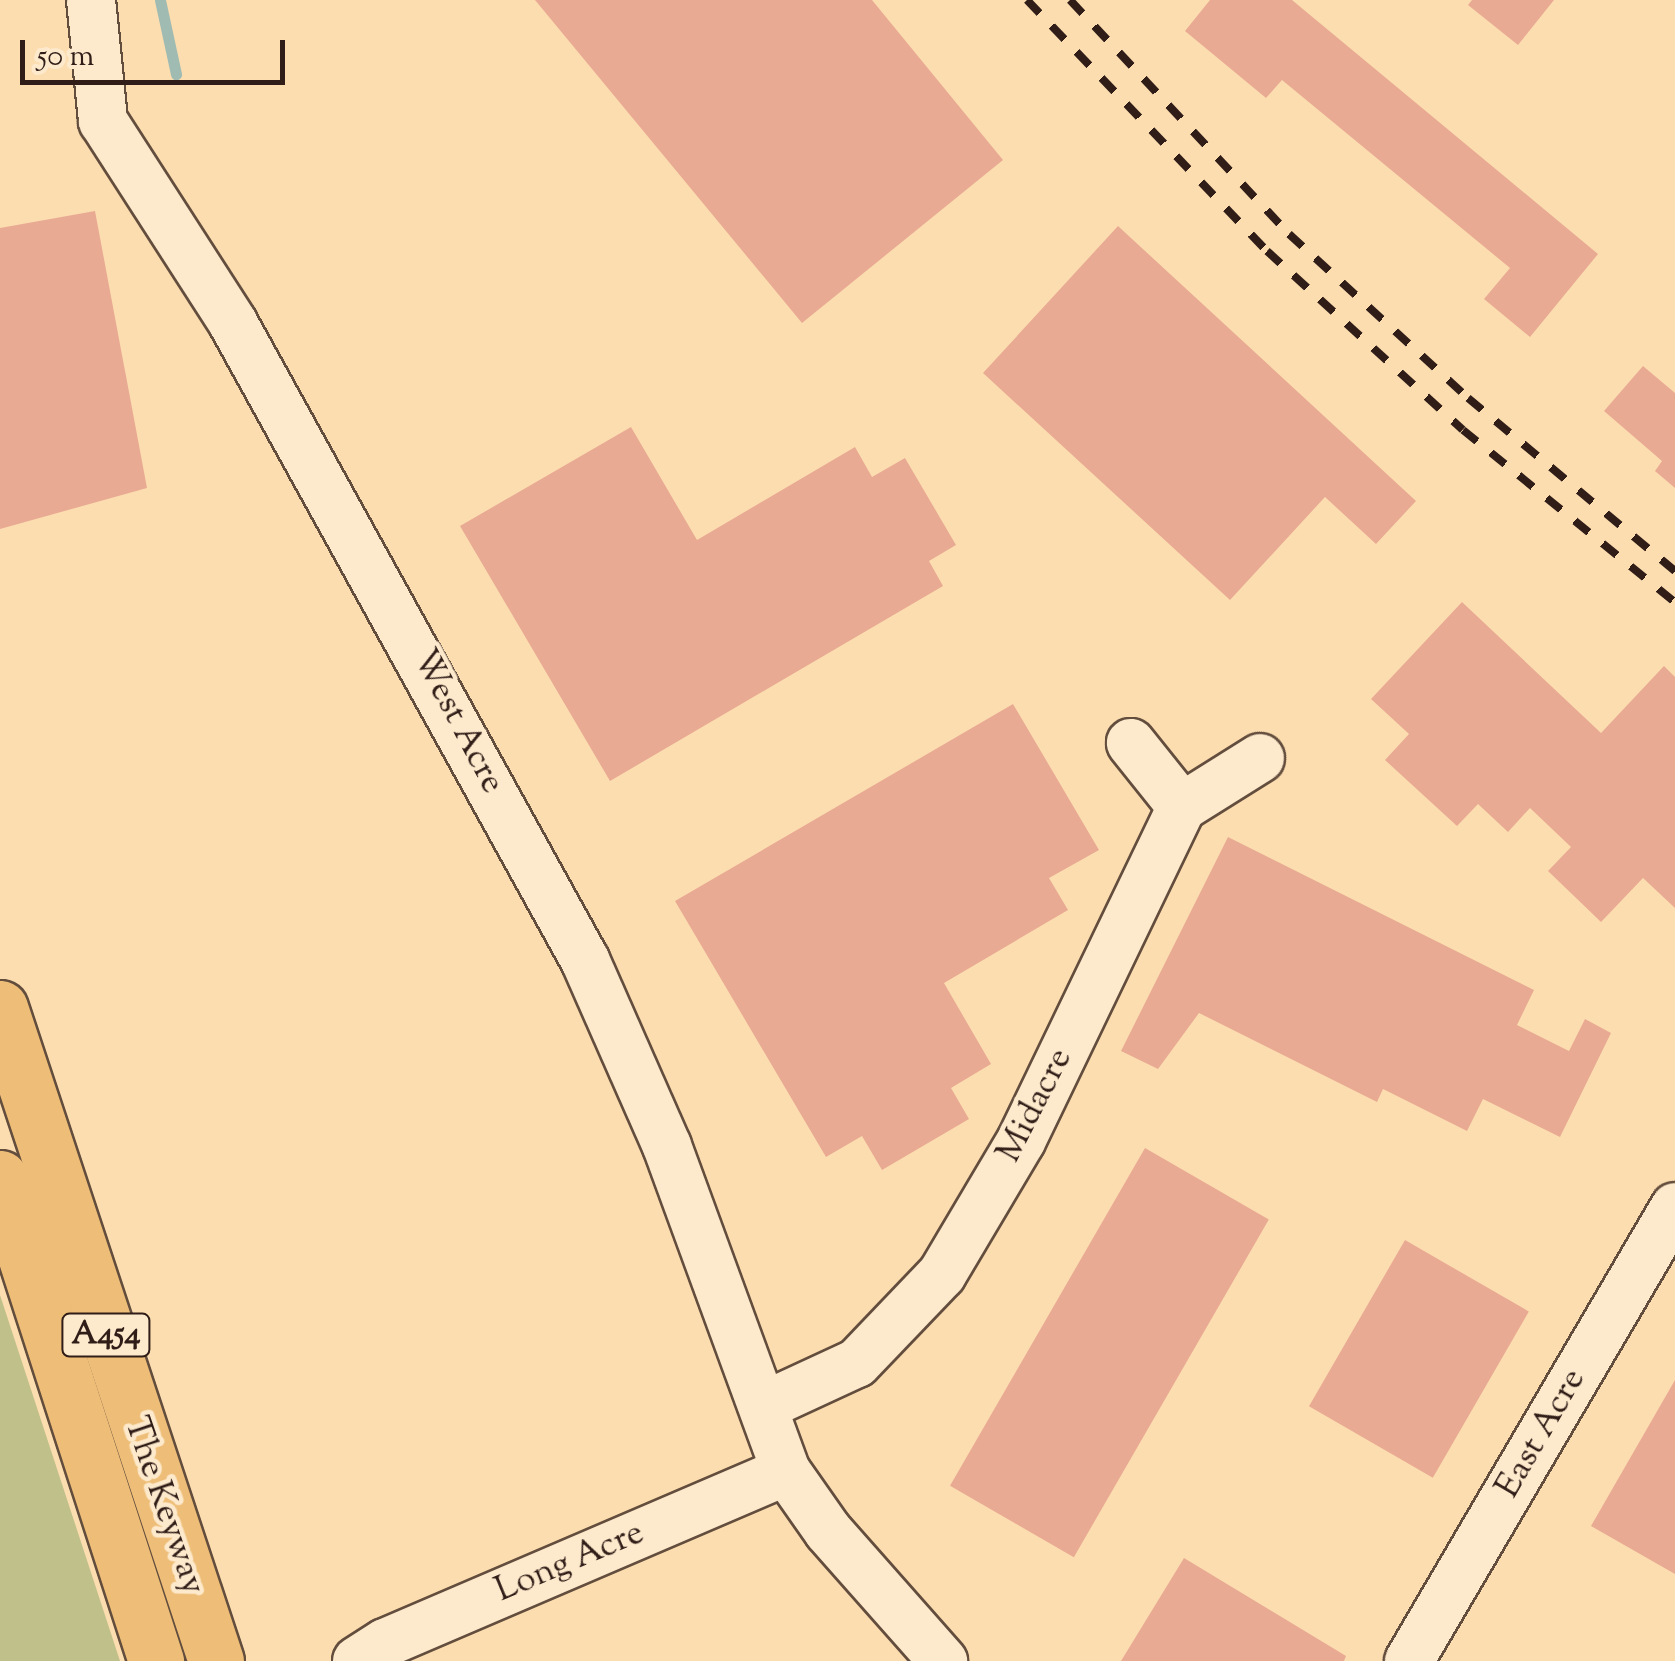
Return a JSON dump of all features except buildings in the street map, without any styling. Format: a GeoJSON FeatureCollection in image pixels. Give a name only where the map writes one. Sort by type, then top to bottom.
{"type":"FeatureCollection","features":[{"type":"Feature","properties":{"kind":"highway","name":"The Keyway"},"geometry":{"type":"LineString","coordinates":[[0,1008],[216,1661]]}},
{"type":"Feature","properties":{"kind":"highway","name":"The Keyway"},"geometry":{"type":"LineString","coordinates":[[0,1178],[156,1661]]}},
{"type":"Feature","properties":{"kind":"street","name":"West Acre"},"geometry":{"type":"LineString","coordinates":[[91,0],[103,120],[234,322],[585,960],[667,1146],[766,1404],[786,1470],[828,1531],[943,1661]]}},
{"type":"Feature","properties":{"kind":"street"},"geometry":{"type":"LineString","coordinates":[[1131,743],[1182,808],[1260,758]]}},
{"type":"Feature","properties":{"kind":"street","name":"Midacre"},"geometry":{"type":"LineString","coordinates":[[766,1404],[857,1362],[942,1274],[1021,1141],[1182,808]]}},
{"type":"Feature","properties":{"kind":"street","name":"East Acre"},"geometry":{"type":"LineString","coordinates":[[1409,1661],[1675,1207]]}},
{"type":"Feature","properties":{"kind":"street","name":"Long Acre"},"geometry":{"type":"LineString","coordinates":[[358,1661],[385,1643],[786,1470]]}},
{"type":"Feature","properties":{"kind":"green space"},"geometry":{"type":"Polygon","coordinates":[[[0,1295],[120,1661],[0,1661],[0,1295]]]}},
{"type":"Feature","properties":{"kind":"waterway"},"geometry":{"type":"LineString","coordinates":[[160,0],[176,74]]}},
{"type":"Feature","properties":{"kind":"railway"},"geometry":{"type":"LineString","coordinates":[[1027,0],[1267,251],[1463,430],[1675,602]]}},
{"type":"Feature","properties":{"kind":"railway"},"geometry":{"type":"LineString","coordinates":[[1070,0],[1289,234],[1468,398],[1675,571]]}}]}
